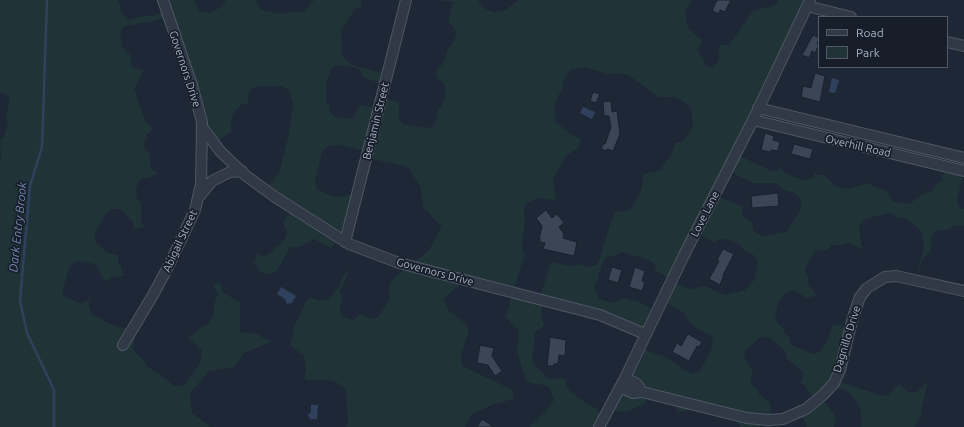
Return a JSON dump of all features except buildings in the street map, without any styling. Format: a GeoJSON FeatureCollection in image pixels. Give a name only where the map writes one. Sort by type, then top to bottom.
{"type":"FeatureCollection","features":[{"type":"Feature","properties":{"kind":"street","name":"Governors Drive"},"geometry":{"type":"LineString","coordinates":[[163,0],[192,85],[202,127],[220,151],[242,171],[275,197],[345,242],[399,264],[600,315],[645,334]]}},
{"type":"Feature","properties":{"kind":"street","name":"Benjamin Street"},"geometry":{"type":"LineString","coordinates":[[345,242],[406,0]]}},
{"type":"Feature","properties":{"kind":"street"},"geometry":{"type":"LineString","coordinates":[[809,3],[848,16]]}},
{"type":"Feature","properties":{"kind":"street","name":"Love Lane"},"geometry":{"type":"LineString","coordinates":[[599,427],[625,378],[645,334],[753,120],[809,3]]}},
{"type":"Feature","properties":{"kind":"street"},"geometry":{"type":"LineString","coordinates":[[948,42],[964,46]]}},
{"type":"Feature","properties":{"kind":"street","name":"Overhill Road"},"geometry":{"type":"LineString","coordinates":[[758,108],[964,158]]}},
{"type":"Feature","properties":{"kind":"street","name":"Overhill Road"},"geometry":{"type":"LineString","coordinates":[[753,120],[964,171]]}},
{"type":"Feature","properties":{"kind":"street","name":"Abigail Street"},"geometry":{"type":"LineString","coordinates":[[122,345],[153,295],[185,234],[195,210],[201,184],[202,127]]}},
{"type":"Feature","properties":{"kind":"street"},"geometry":{"type":"LineString","coordinates":[[197,199],[212,181],[230,172],[242,171]]}},
{"type":"Feature","properties":{"kind":"street","name":"Dagnillo Drive"},"geometry":{"type":"LineString","coordinates":[[620,387],[633,393],[642,392],[747,418],[768,420],[783,419],[806,409],[824,394],[834,383],[840,370],[853,317],[860,297],[867,288],[885,278],[896,276],[964,291]]}},
{"type":"Feature","properties":{"kind":"street","name":"Dagnillo Drive"},"geometry":{"type":"LineString","coordinates":[[625,378],[637,384],[642,392]]}},
{"type":"Feature","properties":{"kind":"green space"},"geometry":{"type":"Polygon","coordinates":[[[0,0],[118,0],[122,13],[128,20],[144,16],[152,16],[163,12],[163,0],[194,0],[198,9],[202,12],[211,13],[222,6],[226,0],[256,0],[258,6],[262,10],[283,14],[291,11],[305,11],[314,0],[361,0],[361,7],[355,9],[342,29],[342,56],[352,65],[383,73],[383,84],[362,77],[361,71],[356,68],[340,65],[332,68],[327,80],[326,101],[329,105],[330,112],[336,117],[349,119],[354,117],[360,105],[378,109],[382,98],[399,102],[399,119],[404,124],[425,128],[431,127],[435,124],[438,110],[441,107],[445,97],[445,85],[437,78],[436,69],[443,64],[448,48],[452,44],[456,35],[454,27],[448,23],[453,2],[439,0],[478,0],[484,8],[493,12],[505,10],[519,0],[692,0],[685,12],[688,28],[703,41],[697,50],[707,66],[712,68],[718,61],[720,45],[729,45],[753,11],[775,5],[778,0],[809,0],[740,156],[772,171],[777,171],[782,166],[783,171],[787,174],[804,180],[812,178],[816,172],[816,175],[825,175],[835,186],[846,189],[868,183],[888,192],[893,201],[909,204],[927,191],[931,192],[937,183],[941,182],[946,165],[964,171],[957,200],[960,208],[964,209],[964,226],[954,226],[948,230],[937,230],[932,235],[931,250],[922,261],[916,278],[924,247],[921,231],[906,218],[898,218],[889,213],[866,219],[859,226],[862,249],[849,243],[832,245],[827,251],[818,250],[813,254],[805,269],[808,277],[808,285],[817,295],[807,298],[793,290],[785,294],[778,302],[775,318],[779,325],[784,329],[784,333],[789,337],[790,343],[813,354],[819,352],[825,345],[833,324],[849,329],[835,380],[882,396],[889,394],[899,384],[908,392],[917,392],[928,381],[921,411],[922,415],[915,427],[861,427],[862,420],[859,405],[848,391],[831,386],[821,397],[836,417],[834,427],[807,427],[801,412],[815,400],[804,385],[800,383],[803,377],[803,372],[787,359],[785,351],[771,338],[761,337],[745,351],[744,358],[753,371],[751,385],[757,389],[759,394],[770,402],[771,417],[761,419],[760,427],[740,427],[733,414],[704,406],[676,413],[678,401],[649,393],[645,403],[629,411],[618,412],[609,403],[639,345],[648,351],[664,356],[691,374],[700,371],[711,350],[713,341],[711,336],[690,324],[684,313],[663,300],[672,281],[689,289],[705,286],[725,295],[745,290],[754,280],[758,263],[755,256],[746,252],[740,245],[729,240],[719,239],[715,243],[695,233],[671,279],[656,271],[655,265],[649,260],[622,252],[615,256],[607,257],[602,264],[598,280],[594,286],[599,299],[613,303],[624,298],[639,302],[655,311],[645,331],[544,301],[541,314],[544,326],[535,332],[532,361],[547,378],[566,379],[566,387],[571,392],[589,405],[598,409],[605,427],[529,427],[544,413],[554,400],[548,386],[531,383],[525,379],[517,350],[519,331],[505,316],[513,290],[469,279],[455,288],[444,299],[448,310],[465,323],[469,331],[461,354],[462,366],[513,390],[513,399],[495,404],[473,413],[465,427],[346,427],[348,423],[346,390],[336,382],[329,380],[307,380],[304,377],[306,370],[304,356],[290,345],[295,324],[309,297],[318,300],[328,300],[338,288],[348,269],[348,274],[340,291],[343,299],[340,305],[340,313],[346,318],[354,320],[360,314],[372,319],[377,318],[388,303],[391,281],[429,250],[442,226],[433,219],[429,212],[424,209],[420,186],[409,169],[405,166],[367,158],[367,152],[341,145],[327,147],[322,152],[315,182],[317,189],[331,196],[338,197],[349,195],[356,197],[345,239],[338,238],[331,248],[314,239],[300,247],[290,247],[277,271],[268,274],[260,272],[254,264],[257,253],[262,256],[267,255],[285,239],[287,231],[283,223],[293,208],[266,188],[279,173],[288,137],[293,106],[289,90],[281,86],[260,86],[252,88],[248,96],[249,103],[241,105],[232,115],[231,132],[215,143],[202,128],[166,17],[149,22],[124,26],[120,34],[123,48],[130,55],[132,66],[137,69],[144,70],[134,89],[146,122],[153,128],[147,135],[144,144],[145,149],[149,152],[151,169],[158,173],[151,177],[141,179],[136,188],[137,199],[141,202],[141,223],[145,227],[134,229],[132,221],[120,209],[111,209],[104,217],[95,233],[95,242],[109,254],[118,255],[118,263],[121,266],[125,276],[110,278],[107,282],[100,275],[99,269],[94,264],[79,261],[73,263],[69,268],[63,289],[64,296],[79,303],[85,302],[90,297],[89,306],[92,314],[110,324],[131,330],[135,337],[133,350],[148,367],[174,386],[184,385],[200,363],[202,351],[187,336],[194,334],[200,327],[207,325],[214,316],[214,305],[218,293],[213,284],[220,283],[223,292],[240,303],[240,332],[257,334],[271,342],[244,353],[234,367],[209,371],[192,391],[190,397],[192,413],[211,427],[0,427],[0,140],[4,137],[8,124],[6,116],[9,98],[0,92],[0,0]],[[586,68],[572,69],[563,81],[562,91],[558,96],[554,108],[556,122],[569,133],[581,140],[579,147],[565,157],[553,180],[556,200],[539,198],[524,206],[525,218],[522,251],[525,254],[514,289],[540,297],[551,262],[572,266],[579,264],[590,267],[598,264],[614,212],[629,210],[639,196],[643,182],[643,174],[659,171],[671,155],[675,143],[682,142],[693,124],[691,108],[681,100],[673,97],[659,97],[630,76],[620,73],[607,75],[586,68]],[[731,172],[715,195],[742,206],[743,216],[752,222],[754,232],[762,236],[786,232],[800,211],[801,199],[795,193],[783,190],[779,185],[774,183],[752,183],[731,172]]]}},
{"type":"Feature","properties":{"kind":"water"},"geometry":{"type":"Polygon","coordinates":[[[832,78],[839,80],[835,93],[829,92],[832,78]]]}},
{"type":"Feature","properties":{"kind":"water"},"geometry":{"type":"Polygon","coordinates":[[[583,107],[595,112],[592,119],[580,113],[583,107]]]}},
{"type":"Feature","properties":{"kind":"water"},"geometry":{"type":"Polygon","coordinates":[[[281,287],[296,296],[292,303],[287,304],[285,299],[277,294],[281,287]]]}},
{"type":"Feature","properties":{"kind":"water"},"geometry":{"type":"Polygon","coordinates":[[[311,405],[318,405],[317,419],[310,419],[308,415],[311,412],[311,405]]]}},
{"type":"Feature","properties":{"kind":"waterway","name":"Dark Entry Brook"},"geometry":{"type":"LineString","coordinates":[[47,0],[42,147],[30,186],[20,301],[27,333],[54,390],[54,427]]}}]}
